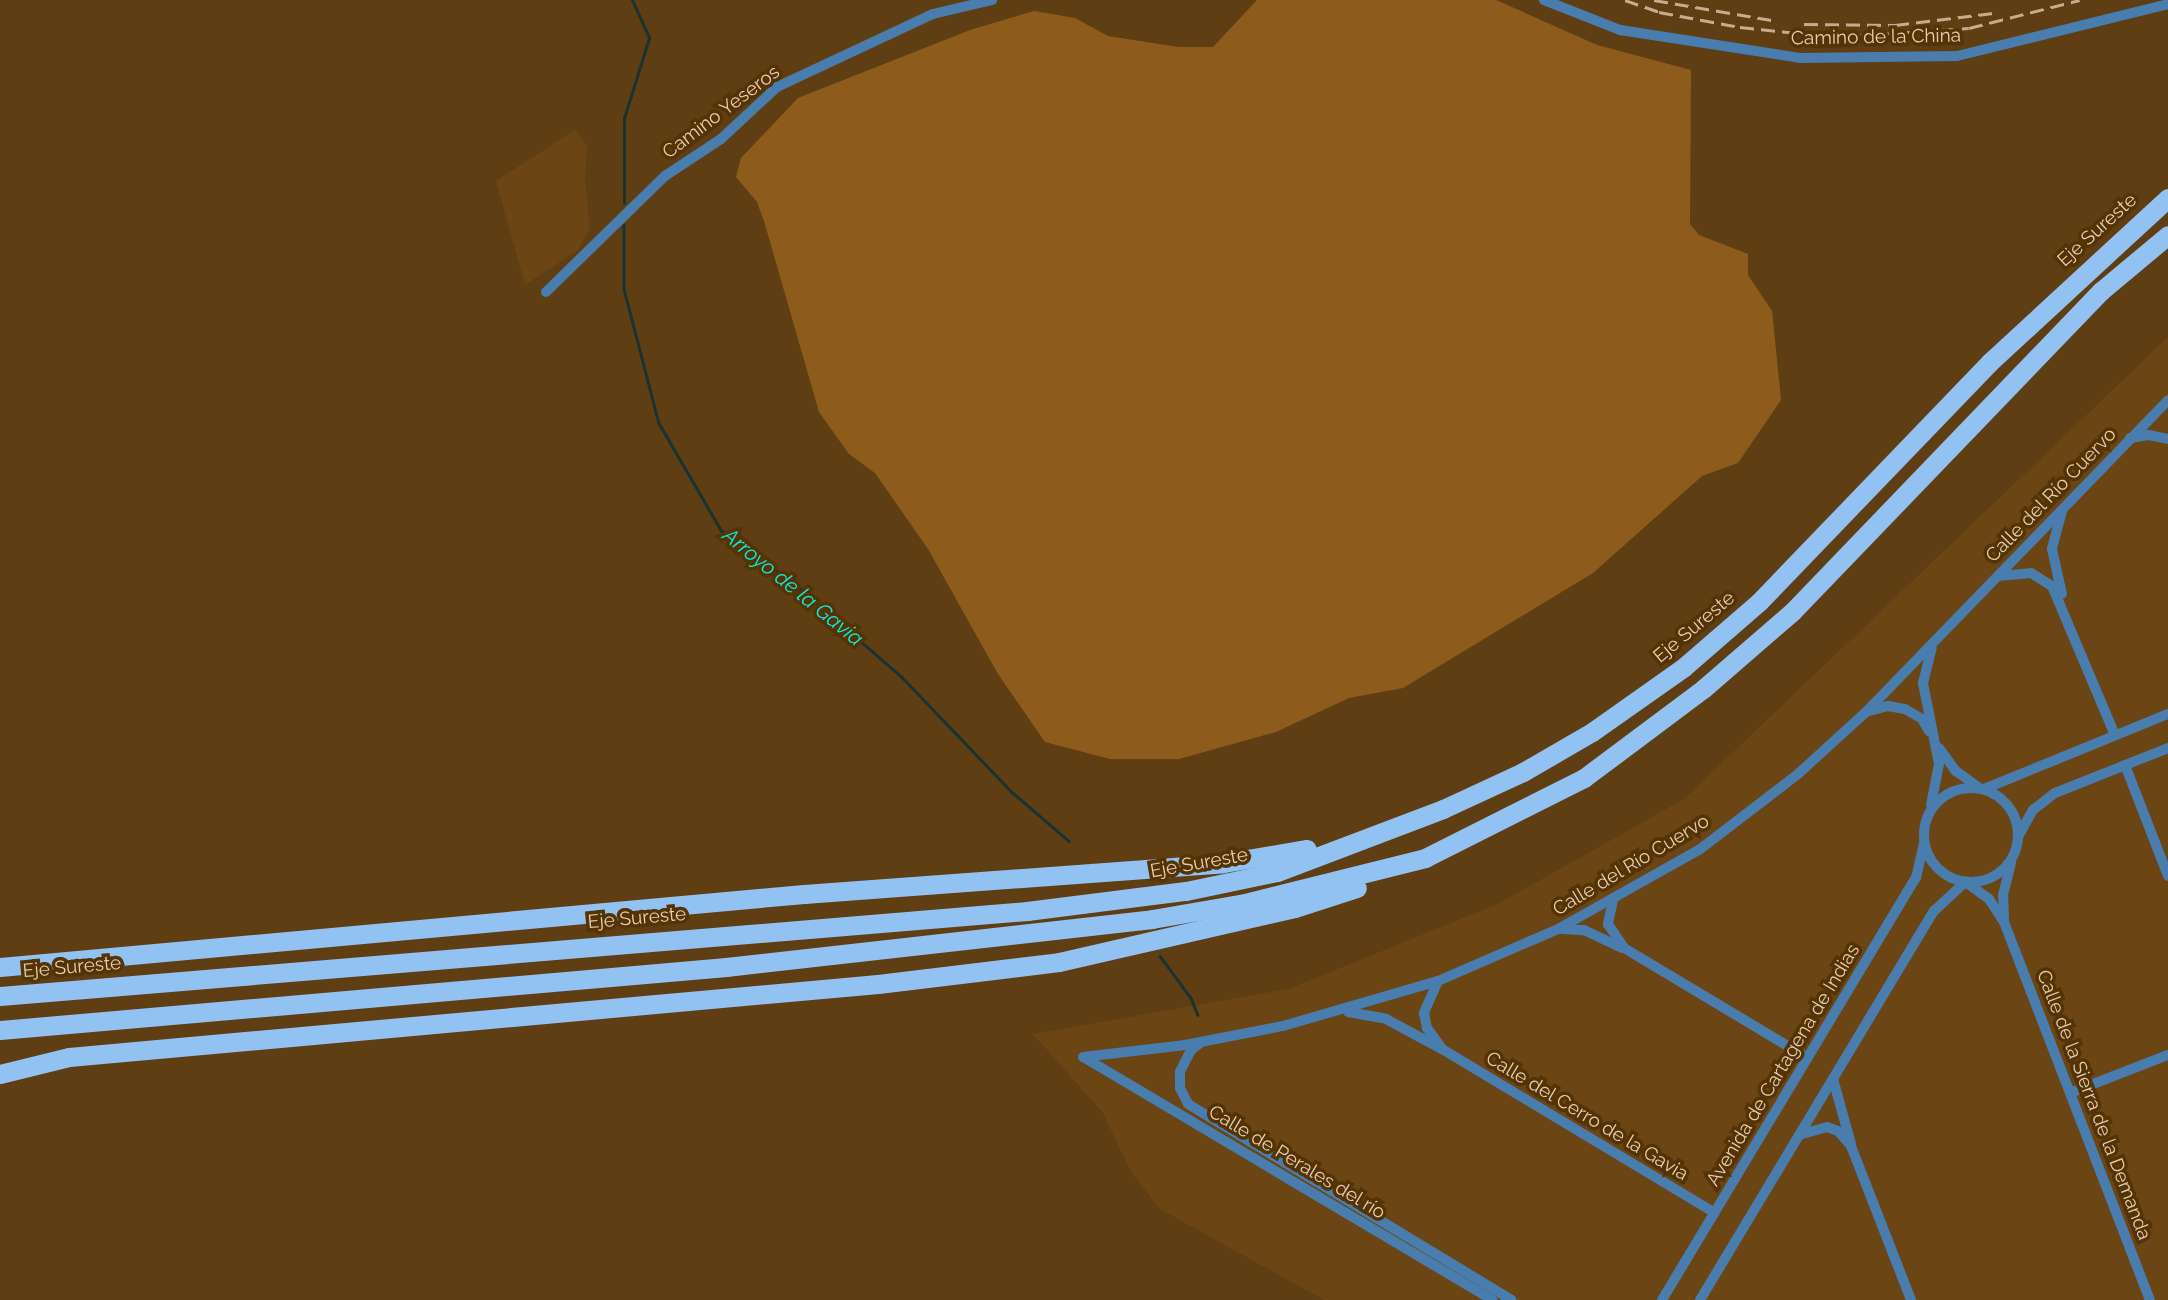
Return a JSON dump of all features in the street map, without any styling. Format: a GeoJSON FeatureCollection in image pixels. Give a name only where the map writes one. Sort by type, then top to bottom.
{"type":"FeatureCollection","features":[{"type":"Feature","properties":{"kind":"highway","name":"Eje Sureste"},"geometry":{"type":"LineString","coordinates":[[0,996],[1053,907],[1186,891],[1277,872],[1403,825],[1523,772],[1592,732],[1684,667],[1759,602],[1990,362],[2168,198]]}},
{"type":"Feature","properties":{"kind":"highway"},"geometry":{"type":"LineString","coordinates":[[0,1074],[69,1057],[878,984],[1059,962],[1295,908],[1372,883],[1584,778],[1703,689],[1792,612],[2101,292],[2168,234]]}},
{"type":"Feature","properties":{"kind":"highway"},"geometry":{"type":"LineString","coordinates":[[0,967],[804,894],[1224,863],[1282,856],[1403,825]]}},
{"type":"Feature","properties":{"kind":"highway"},"geometry":{"type":"LineString","coordinates":[[0,1030],[726,967],[1152,919],[1245,903],[1425,858]]}},
{"type":"Feature","properties":{"kind":"highway"},"geometry":{"type":"LineString","coordinates":[[0,954],[114,955]]}},
{"type":"Feature","properties":{"kind":"highway"},"geometry":{"type":"LineString","coordinates":[[0,1087],[51,1069],[135,1053]]}},
{"type":"Feature","properties":{"kind":"street","name":"Camino Yeseros"},"geometry":{"type":"LineString","coordinates":[[546,292],[665,176],[721,139],[777,87],[933,14],[992,0]]}},
{"type":"Feature","properties":{"kind":"street","name":"Camino de la China"},"geometry":{"type":"LineString","coordinates":[[1544,0],[1620,30],[1800,58],[1957,56],[2168,4]]}},
{"type":"Feature","properties":{"kind":"street","name":"Calle del Río Cuervo"},"geometry":{"type":"LineString","coordinates":[[1083,1057],[1201,1042],[1340,1012],[1438,981],[1558,929],[1699,849],[1798,774],[1866,712],[2168,400]]}},
{"type":"Feature","properties":{"kind":"street"},"geometry":{"type":"LineString","coordinates":[[2130,438],[2168,439]]}},
{"type":"Feature","properties":{"kind":"street"},"geometry":{"type":"LineString","coordinates":[[2064,507],[2052,549],[2063,604],[2115,735]]}},
{"type":"Feature","properties":{"kind":"street"},"geometry":{"type":"LineString","coordinates":[[1998,576],[2022,572],[2039,576],[2063,604]]}},
{"type":"Feature","properties":{"kind":"street"},"geometry":{"type":"LineString","coordinates":[[1935,642],[1923,683],[1940,770],[1924,844],[1935,867],[1965,883]]}},
{"type":"Feature","properties":{"kind":"street"},"geometry":{"type":"LineString","coordinates":[[1866,712],[1888,706],[1905,709],[1922,719],[1935,743],[1956,771],[2009,805],[2019,835]]}},
{"type":"Feature","properties":{"kind":"street"},"geometry":{"type":"LineString","coordinates":[[1930,811],[1954,791],[1982,789],[2168,714]]}},
{"type":"Feature","properties":{"kind":"street"},"geometry":{"type":"LineString","coordinates":[[1700,1300],[1940,901],[1965,883],[1993,878],[2013,857],[2019,835],[2039,803],[2168,748]]}},
{"type":"Feature","properties":{"kind":"street"},"geometry":{"type":"LineString","coordinates":[[2125,765],[2168,876]]}},
{"type":"Feature","properties":{"kind":"street","name":"Avenida de Cartagena de Indias"},"geometry":{"type":"LineString","coordinates":[[1662,1300],[1916,878],[1924,844]]}},
{"type":"Feature","properties":{"kind":"street","name":"Calle de la Sierra de la Demanda"},"geometry":{"type":"LineString","coordinates":[[2004,922],[2003,895],[2013,857]]}},
{"type":"Feature","properties":{"kind":"street","name":"Calle de la Sierra de la Demanda"},"geometry":{"type":"LineString","coordinates":[[1965,883],[1989,900],[2004,922],[2150,1300]]}},
{"type":"Feature","properties":{"kind":"street"},"geometry":{"type":"LineString","coordinates":[[1613,900],[1608,925],[1625,948]]}},
{"type":"Feature","properties":{"kind":"street"},"geometry":{"type":"LineString","coordinates":[[1558,929],[1584,930],[1625,948],[1808,1058]]}},
{"type":"Feature","properties":{"kind":"street","name":"Calle del Cerro de la Gavia"},"geometry":{"type":"LineString","coordinates":[[1438,981],[1426,1005],[1424,1021],[1442,1049]]}},
{"type":"Feature","properties":{"kind":"street","name":"Calle del Cerro de la Gavia"},"geometry":{"type":"LineString","coordinates":[[1340,1012],[1386,1019],[1442,1049],[1714,1213]]}},
{"type":"Feature","properties":{"kind":"street","name":"Calle de Perales del río"},"geometry":{"type":"LineString","coordinates":[[1201,1042],[1191,1049],[1180,1072],[1180,1088],[1188,1104],[1511,1300]]}},
{"type":"Feature","properties":{"kind":"street"},"geometry":{"type":"LineString","coordinates":[[2070,1093],[2168,1055]]}},
{"type":"Feature","properties":{"kind":"street","name":"Calle de Perales del río"},"geometry":{"type":"LineString","coordinates":[[1083,1057],[1493,1300]]}},
{"type":"Feature","properties":{"kind":"street"},"geometry":{"type":"LineString","coordinates":[[1833,1079],[1851,1146],[1911,1300]]}},
{"type":"Feature","properties":{"kind":"street"},"geometry":{"type":"LineString","coordinates":[[1799,1135],[1826,1127],[1838,1131],[1851,1146]]}},
{"type":"Feature","properties":{"kind":"shaded area"},"geometry":{"type":"Polygon","coordinates":[[[1257,0],[1496,0],[1597,45],[1691,70],[1690,224],[1699,235],[1748,254],[1748,275],[1772,311],[1781,400],[1738,463],[1702,476],[1593,573],[1403,688],[1349,698],[1276,732],[1179,759],[1110,759],[1045,742],[998,674],[928,549],[875,473],[849,454],[819,412],[764,221],[757,202],[736,177],[741,158],[798,98],[970,30],[1034,11],[1075,18],[1108,36],[1178,47],[1213,47],[1257,0]]]}},
{"type":"Feature","properties":{"kind":"shaded area"},"geometry":{"type":"Polygon","coordinates":[[[575,130],[587,145],[585,178],[590,228],[578,250],[525,285],[496,181],[575,130]]]}},
{"type":"Feature","properties":{"kind":"shaded area"},"geometry":{"type":"Polygon","coordinates":[[[2168,337],[2168,1300],[1324,1300],[1160,1209],[1131,1172],[1103,1113],[1033,1034],[1288,989],[1496,905],[1684,799],[2168,337]]]}},
{"type":"Feature","properties":{"kind":"waterway","name":"Arroyo de la Gavia"},"geometry":{"type":"LineString","coordinates":[[624,203],[624,118],[649,38],[632,0]]}},
{"type":"Feature","properties":{"kind":"waterway","name":"Arroyo de la Gavia"},"geometry":{"type":"LineString","coordinates":[[624,225],[624,289],[659,423],[721,530],[797,586],[902,677],[1012,792],[1069,841]]}},
{"type":"Feature","properties":{"kind":"waterway","name":"Arroyo de la Gavia"},"geometry":{"type":"LineString","coordinates":[[1160,956],[1191,998],[1198,1015]]}},
{"type":"Feature","properties":{"kind":"railway"},"geometry":{"type":"LineString","coordinates":[[1625,0],[1659,12],[1740,27],[1836,37],[1969,28],[2080,0]]}},
{"type":"Feature","properties":{"kind":"railway"},"geometry":{"type":"LineString","coordinates":[[1654,0],[1777,21]]}},
{"type":"Feature","properties":{"kind":"railway"},"geometry":{"type":"LineString","coordinates":[[1804,24],[1895,25],[1993,13]]}}]}
